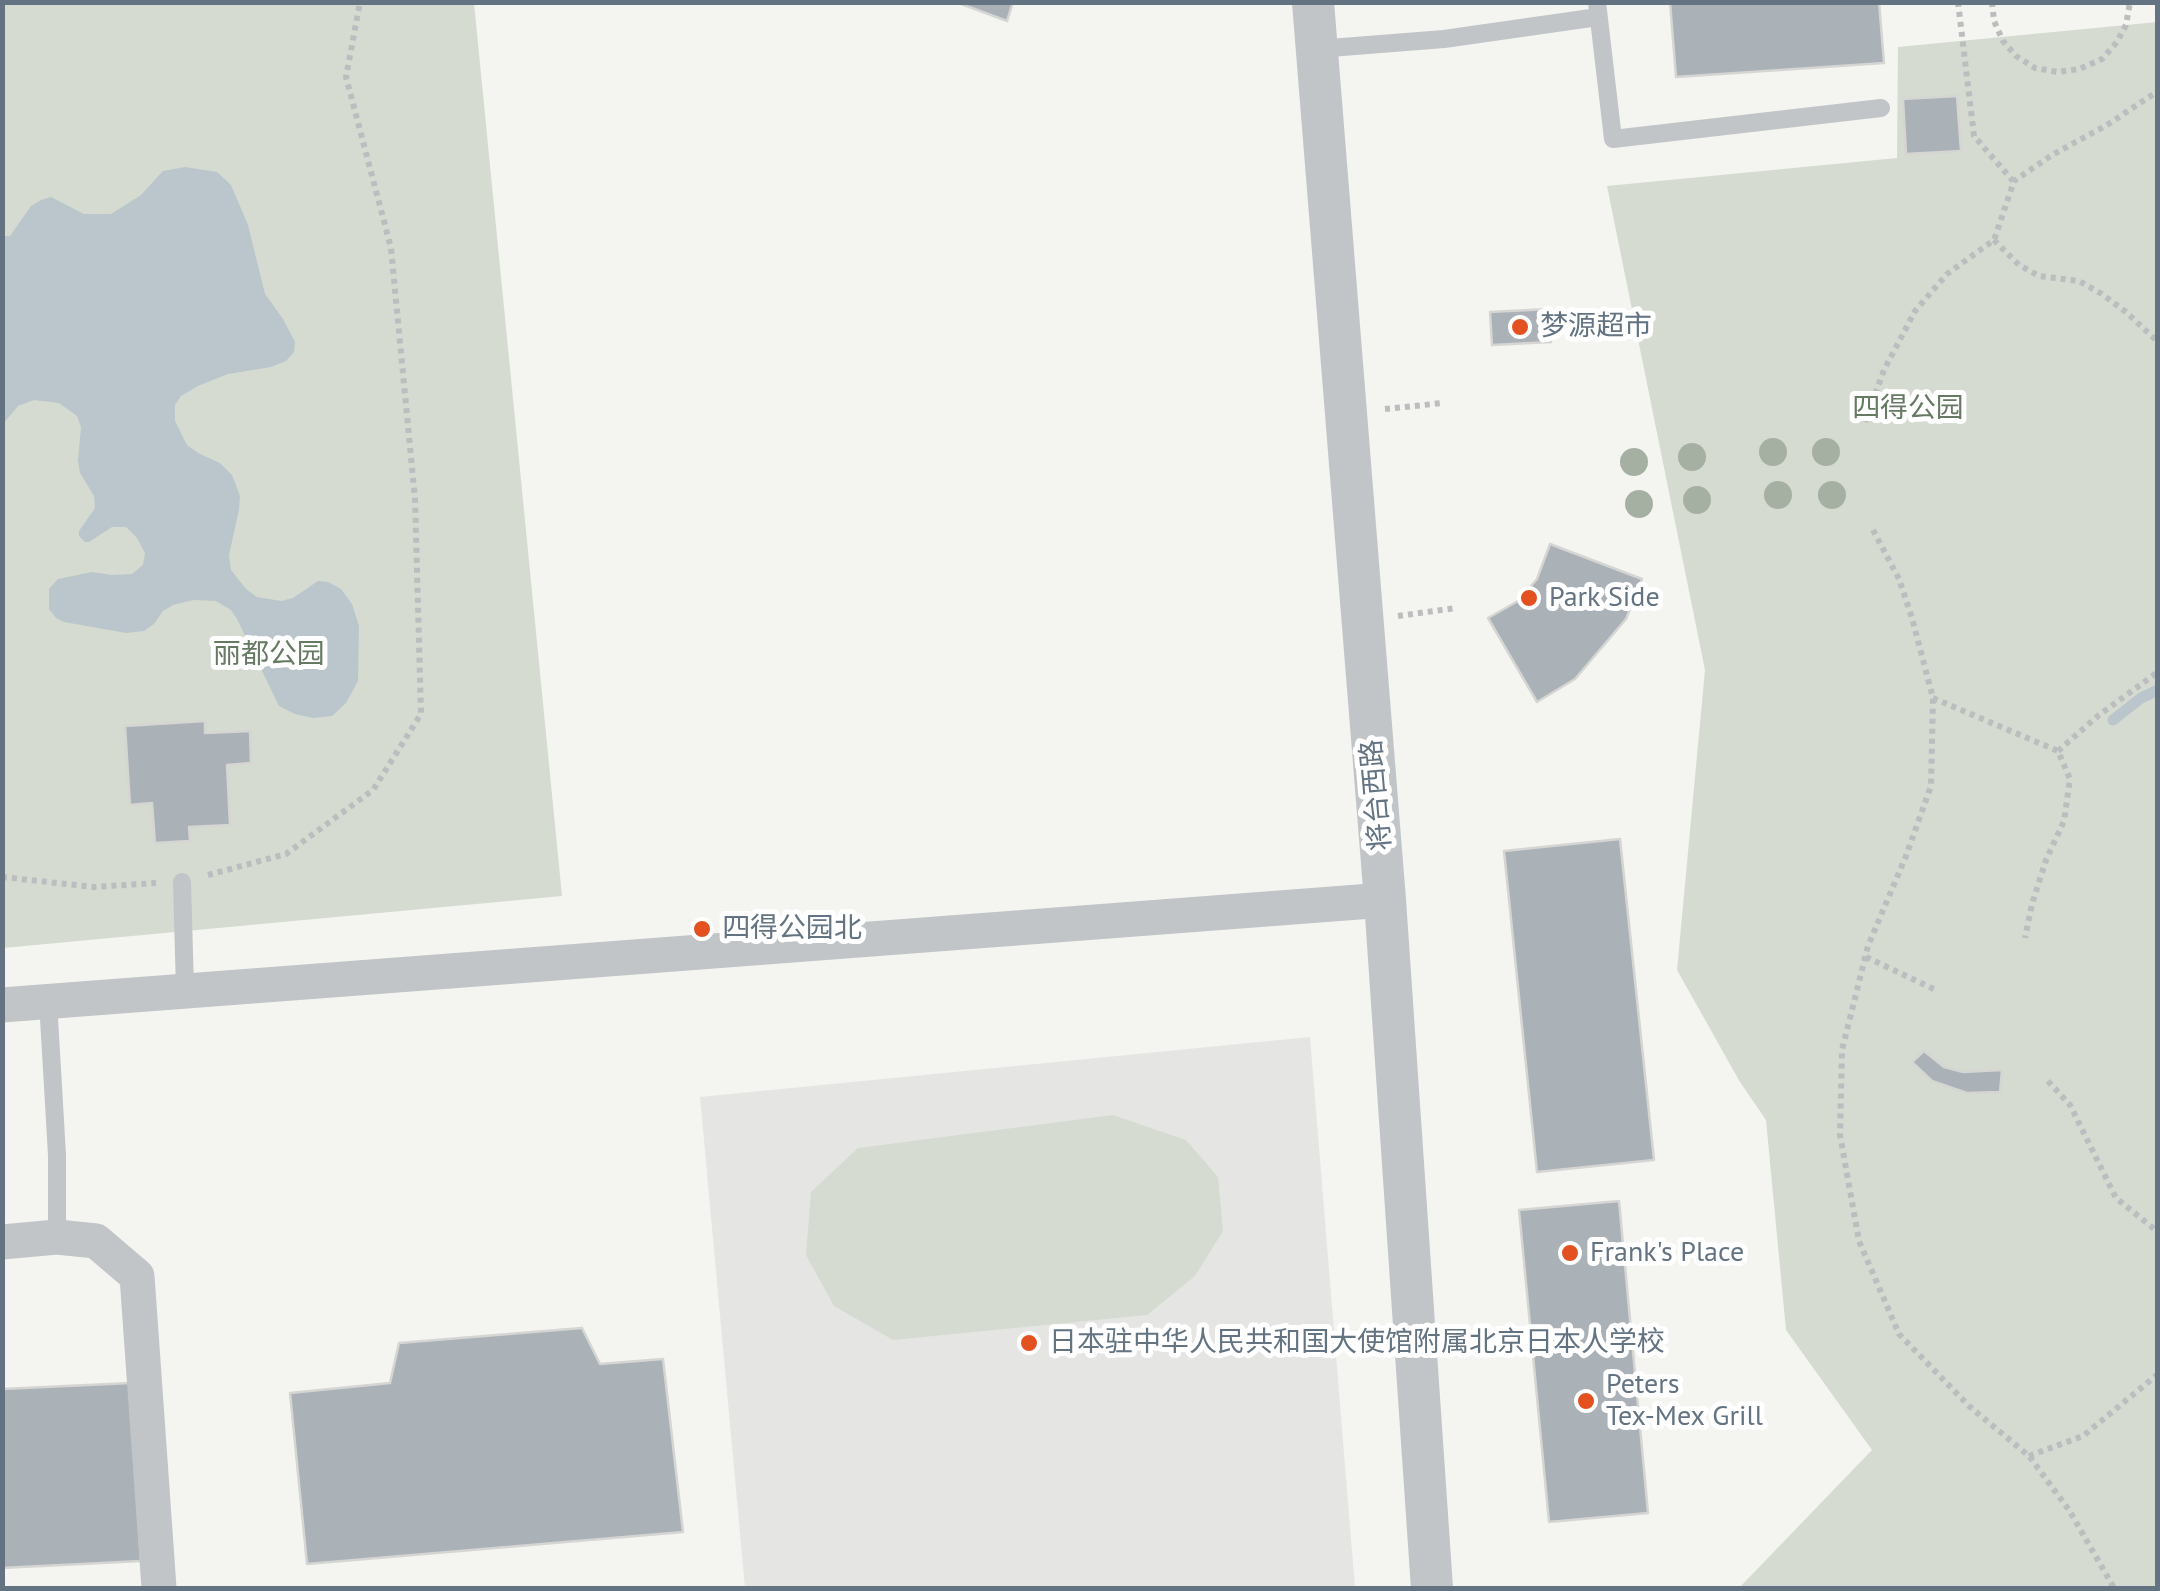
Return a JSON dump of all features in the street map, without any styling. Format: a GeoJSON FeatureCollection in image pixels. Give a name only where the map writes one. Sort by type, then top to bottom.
{"type":"FeatureCollection","features":[{"type":"Feature","properties":{"kind":"street","name":"将台西路"},"geometry":{"type":"LineString","coordinates":[[1313,2],[1385,900],[1432,1588]]}},
{"type":"Feature","properties":{"kind":"street"},"geometry":{"type":"LineString","coordinates":[[2,1005],[1385,900]]}},
{"type":"Feature","properties":{"kind":"street"},"geometry":{"type":"LineString","coordinates":[[2,1242],[57,1237],[96,1241],[137,1276],[159,1588]]}},
{"type":"Feature","properties":{"kind":"lane"},"geometry":{"type":"LineString","coordinates":[[1317,49],[1444,38],[1598,10],[1614,139],[1881,108]]}},
{"type":"Feature","properties":{"kind":"lane"},"geometry":{"type":"LineString","coordinates":[[182,882],[185,990]]}},
{"type":"Feature","properties":{"kind":"lane"},"geometry":{"type":"LineString","coordinates":[[48,1001],[57,1155],[57,1237]]}},
{"type":"Feature","properties":{"kind":"path"},"geometry":{"type":"LineString","coordinates":[[2,877],[94,887],[182,882],[286,854],[374,790],[421,714],[415,499],[390,248],[346,76],[360,2]]}},
{"type":"Feature","properties":{"kind":"path"},"geometry":{"type":"LineString","coordinates":[[1958,2],[1974,136],[2014,181]]}},
{"type":"Feature","properties":{"kind":"path"},"geometry":{"type":"LineString","coordinates":[[1992,2],[1994,21],[2003,41],[2016,56],[2035,68],[2058,72],[2079,69],[2102,58],[2126,25],[2130,2]]}},
{"type":"Feature","properties":{"kind":"path"},"geometry":{"type":"LineString","coordinates":[[1866,422],[1884,370],[1915,310],[1947,274],[1994,240],[2014,181],[2108,126],[2158,91]]}},
{"type":"Feature","properties":{"kind":"path"},"geometry":{"type":"LineString","coordinates":[[1994,240],[2018,265],[2039,276],[2078,282],[2102,294],[2158,342]]}},
{"type":"Feature","properties":{"kind":"path"},"geometry":{"type":"LineString","coordinates":[[1346,412],[1443,404]]}},
{"type":"Feature","properties":{"kind":"path"},"geometry":{"type":"LineString","coordinates":[[1873,530],[1903,592],[1933,698],[1931,786],[1866,957],[1842,1050],[1840,1134],[1858,1241],[1899,1334],[1970,1406],[2029,1456],[2069,1510],[2114,1588]]}},
{"type":"Feature","properties":{"kind":"path"},"geometry":{"type":"LineString","coordinates":[[1363,621],[1456,608]]}},
{"type":"Feature","properties":{"kind":"path"},"geometry":{"type":"LineString","coordinates":[[2058,751],[2099,714],[2158,672]]}},
{"type":"Feature","properties":{"kind":"path"},"geometry":{"type":"LineString","coordinates":[[1933,698],[2058,751],[2070,779],[2064,821],[2046,860],[2025,938]]}},
{"type":"Feature","properties":{"kind":"path"},"geometry":{"type":"LineString","coordinates":[[1866,957],[1938,991]]}},
{"type":"Feature","properties":{"kind":"path"},"geometry":{"type":"LineString","coordinates":[[2048,1081],[2070,1104],[2116,1198],[2158,1232]]}},
{"type":"Feature","properties":{"kind":"path"},"geometry":{"type":"LineString","coordinates":[[2029,1456],[2083,1436],[2158,1374]]}},
{"type":"Feature","properties":{"kind":"shaded area"},"geometry":{"type":"Polygon","coordinates":[[[185,167],[217,172],[231,185],[248,225],[265,294],[295,342],[294,352],[286,361],[228,374],[181,396],[175,405],[175,421],[187,445],[220,463],[232,475],[240,496],[229,555],[231,570],[246,589],[257,597],[281,601],[293,598],[318,581],[328,582],[341,589],[352,604],[359,626],[358,681],[346,703],[332,716],[313,718],[279,706],[237,619],[216,601],[193,600],[173,605],[144,631],[126,633],[64,622],[49,609],[49,589],[58,579],[92,572],[132,574],[143,565],[145,553],[126,527],[112,527],[89,542],[79,536],[95,508],[94,496],[80,473],[81,427],[77,416],[59,403],[34,400],[18,406],[3,424],[3,236],[10,236],[31,206],[41,200],[51,197],[84,214],[111,214],[141,195],[163,171],[185,167]]]}},
{"type":"Feature","properties":{"kind":"shaded area","name":"日本驻中华人民共和国大使馆附属北京日本人学校"},"geometry":{"type":"Polygon","coordinates":[[[1310,1037],[1355,1588],[745,1588],[700,1097],[1310,1037]]]}},
{"type":"Feature","properties":{"kind":"green space","name":"丽都公园"},"geometry":{"type":"Polygon","coordinates":[[[3,3],[474,3],[562,896],[3,948],[3,3]]]}},
{"type":"Feature","properties":{"kind":"green space","name":"四得公园"},"geometry":{"type":"Polygon","coordinates":[[[2157,22],[2157,1588],[1739,1588],[1872,1450],[1786,1330],[1766,1120],[1677,970],[1705,670],[1607,186],[1897,158],[1898,47],[2157,22]]]}},
{"type":"Feature","properties":{"kind":"green space"},"geometry":{"type":"Polygon","coordinates":[[[1113,1115],[1186,1140],[1218,1177],[1223,1231],[1195,1276],[1147,1315],[893,1340],[834,1306],[806,1255],[811,1192],[858,1148],[1113,1115]]]}},
{"type":"Feature","properties":{"kind":"building"},"geometry":{"type":"Polygon","coordinates":[[[956,2],[1013,2],[1007,21],[956,2]]]}},
{"type":"Feature","properties":{"kind":"building"},"geometry":{"type":"Polygon","coordinates":[[[1670,2],[1879,2],[1884,63],[1676,77],[1670,2]]]}},
{"type":"Feature","properties":{"kind":"building"},"geometry":{"type":"Polygon","coordinates":[[[1957,96],[1961,151],[1906,154],[1903,99],[1957,96]]]}},
{"type":"Feature","properties":{"kind":"building","name":"梦源超市"},"geometry":{"type":"Polygon","coordinates":[[[1549,309],[1551,342],[1492,345],[1490,312],[1549,309]]]}},
{"type":"Feature","properties":{"kind":"building"},"geometry":{"type":"Polygon","coordinates":[[[1550,544],[1642,579],[1626,619],[1575,679],[1537,702],[1488,618],[1518,601],[1537,579],[1550,544]]]}},
{"type":"Feature","properties":{"kind":"building"},"geometry":{"type":"Polygon","coordinates":[[[205,721],[205,733],[250,731],[251,763],[227,765],[230,825],[189,827],[190,841],[155,843],[152,803],[130,805],[125,726],[205,721]]]}},
{"type":"Feature","properties":{"kind":"building"},"geometry":{"type":"Polygon","coordinates":[[[1620,839],[1654,1160],[1537,1172],[1504,851],[1620,839]]]}},
{"type":"Feature","properties":{"kind":"building"},"geometry":{"type":"Polygon","coordinates":[[[1924,1051],[1944,1067],[1963,1072],[2002,1070],[2000,1092],[1967,1093],[1932,1081],[1912,1062],[1924,1051]]]}},
{"type":"Feature","properties":{"kind":"building"},"geometry":{"type":"Polygon","coordinates":[[[1619,1201],[1648,1513],[1549,1522],[1519,1210],[1619,1201]]]}},
{"type":"Feature","properties":{"kind":"building"},"geometry":{"type":"Polygon","coordinates":[[[582,1328],[600,1364],[663,1359],[683,1532],[307,1564],[290,1393],[390,1383],[399,1343],[582,1328]]]}},
{"type":"Feature","properties":{"kind":"building"},"geometry":{"type":"Polygon","coordinates":[[[131,1383],[141,1561],[2,1568],[2,1389],[131,1383]]]}},
{"type":"Feature","properties":{"kind":"waterway"},"geometry":{"type":"LineString","coordinates":[[2113,720],[2158,690]]}},
{"type":"Feature","properties":{"kind":"place","name":"梦源超市"},"geometry":{"type":"Point","coordinates":[1520,327]}},
{"type":"Feature","properties":{"kind":"place","name":"Park Side"},"geometry":{"type":"Point","coordinates":[1529,598]}},
{"type":"Feature","properties":{"kind":"place","name":"四得公园北"},"geometry":{"type":"Point","coordinates":[702,929]}},
{"type":"Feature","properties":{"kind":"place","name":"Frank's Place"},"geometry":{"type":"Point","coordinates":[1570,1253]}},
{"type":"Feature","properties":{"kind":"place","name":"日本驻中华人民共和国大使馆附属北京日本人学校"},"geometry":{"type":"Point","coordinates":[1029,1343]}},
{"type":"Feature","properties":{"kind":"place","name":"Peters Tex-Mex Grill"},"geometry":{"type":"Point","coordinates":[1586,1401]}}]}
